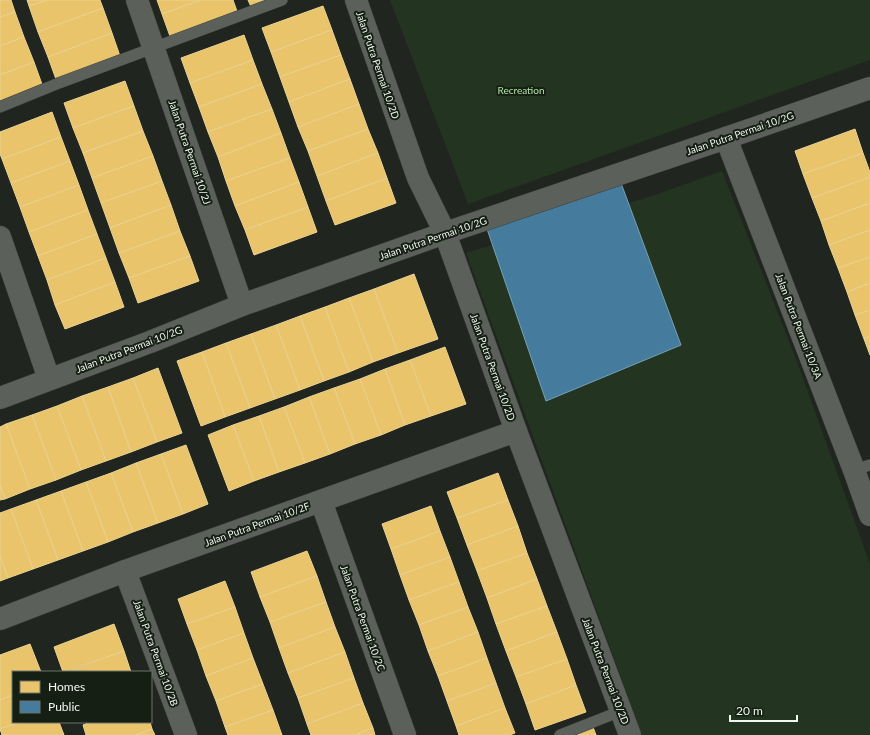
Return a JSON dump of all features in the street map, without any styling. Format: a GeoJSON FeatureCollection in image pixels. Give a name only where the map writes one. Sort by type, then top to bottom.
{"type":"FeatureCollection","features":[{"type":"Feature","properties":{"kind":"street","name":"Jalan Putra Permai 10/2J"},"geometry":{"type":"LineString","coordinates":[[137,0],[242,305]]}},
{"type":"Feature","properties":{"kind":"street","name":"Jalan Putra Permai 10/2D"},"geometry":{"type":"LineString","coordinates":[[356,0],[418,178],[445,233],[516,431],[630,735]]}},
{"type":"Feature","properties":{"kind":"street","name":"Jalan Putra Permai 10/2G"},"geometry":{"type":"LineString","coordinates":[[0,398],[150,342],[242,305],[445,233],[870,88]]}},
{"type":"Feature","properties":{"kind":"street","name":"Jalan Putra Permai 10/3A"},"geometry":{"type":"LineString","coordinates":[[726,138],[862,468],[870,515]]}},
{"type":"Feature","properties":{"kind":"street"},"geometry":{"type":"LineString","coordinates":[[0,238],[48,380]]}},
{"type":"Feature","properties":{"kind":"street","name":"Jalan Putra Permai 10/2F"},"geometry":{"type":"LineString","coordinates":[[0,619],[125,571],[516,431]]}},
{"type":"Feature","properties":{"kind":"street","name":"Jalan Putra Permai 10/2C"},"geometry":{"type":"LineString","coordinates":[[321,501],[405,735]]}},
{"type":"Feature","properties":{"kind":"street","name":"Jalan Putra Permai 10/2B"},"geometry":{"type":"LineString","coordinates":[[125,571],[186,735]]}},
{"type":"Feature","properties":{"kind":"lane"},"geometry":{"type":"LineString","coordinates":[[0,107],[154,47],[282,0]]}},
{"type":"Feature","properties":{"kind":"lane"},"geometry":{"type":"LineString","coordinates":[[560,735],[621,711]]}},
{"type":"Feature","properties":{"kind":"green space","name":"Recreation"},"geometry":{"type":"Polygon","coordinates":[[[390,0],[870,0],[870,60],[468,204],[390,0]]]}},
{"type":"Feature","properties":{"kind":"green space"},"geometry":{"type":"Polygon","coordinates":[[[722,171],[796,359],[870,564],[870,735],[642,735],[466,253],[655,195],[722,171]]]}},
{"type":"Feature","properties":{"kind":"building: Homes"},"geometry":{"type":"Polygon","coordinates":[[[0,0],[11,0],[15,12],[0,17],[0,0]]]}},
{"type":"Feature","properties":{"kind":"building: Homes"},"geometry":{"type":"Polygon","coordinates":[[[27,0],[47,0],[29,6],[27,0]]]}},
{"type":"Feature","properties":{"kind":"building: Homes"},"geometry":{"type":"Polygon","coordinates":[[[47,0],[100,0],[103,8],[38,32],[29,6],[47,0]]]}},
{"type":"Feature","properties":{"kind":"building: Homes"},"geometry":{"type":"Polygon","coordinates":[[[157,0],[201,0],[162,14],[157,0]]]}},
{"type":"Feature","properties":{"kind":"building: Homes"},"geometry":{"type":"Polygon","coordinates":[[[201,0],[233,0],[238,14],[171,39],[162,14],[201,0]]]}},
{"type":"Feature","properties":{"kind":"building: Homes"},"geometry":{"type":"Polygon","coordinates":[[[248,0],[277,0],[252,9],[248,0]]]}},
{"type":"Feature","properties":{"kind":"building: Homes"},"geometry":{"type":"Polygon","coordinates":[[[323,6],[332,30],[271,52],[262,28],[323,6]]]}},
{"type":"Feature","properties":{"kind":"building: Homes"},"geometry":{"type":"Polygon","coordinates":[[[103,8],[112,33],[48,57],[38,32],[103,8]]]}},
{"type":"Feature","properties":{"kind":"building: Homes"},"geometry":{"type":"Polygon","coordinates":[[[15,12],[24,37],[0,46],[0,17],[15,12]]]}},
{"type":"Feature","properties":{"kind":"building: Homes"},"geometry":{"type":"Polygon","coordinates":[[[332,30],[341,55],[280,77],[271,52],[332,30]]]}},
{"type":"Feature","properties":{"kind":"building: Homes"},"geometry":{"type":"Polygon","coordinates":[[[112,33],[121,59],[57,82],[48,57],[112,33]]]}},
{"type":"Feature","properties":{"kind":"building: Homes"},"geometry":{"type":"Polygon","coordinates":[[[244,35],[253,60],[190,83],[181,58],[244,35]]]}},
{"type":"Feature","properties":{"kind":"building: Homes"},"geometry":{"type":"Polygon","coordinates":[[[24,37],[34,62],[0,75],[0,46],[24,37]]]}},
{"type":"Feature","properties":{"kind":"building: Homes"},"geometry":{"type":"Polygon","coordinates":[[[341,55],[350,79],[289,102],[280,77],[341,55]]]}},
{"type":"Feature","properties":{"kind":"building: Homes"},"geometry":{"type":"Polygon","coordinates":[[[253,60],[262,84],[199,107],[190,83],[253,60]]]}},
{"type":"Feature","properties":{"kind":"building: Homes"},"geometry":{"type":"Polygon","coordinates":[[[34,62],[43,87],[0,103],[0,75],[34,62]]]}},
{"type":"Feature","properties":{"kind":"building: Homes"},"geometry":{"type":"Polygon","coordinates":[[[350,79],[359,104],[298,127],[289,102],[350,79]]]}},
{"type":"Feature","properties":{"kind":"building: Homes"},"geometry":{"type":"Polygon","coordinates":[[[125,81],[134,106],[73,128],[64,103],[125,81]]]}},
{"type":"Feature","properties":{"kind":"building: Homes"},"geometry":{"type":"Polygon","coordinates":[[[262,84],[272,109],[208,132],[199,107],[262,84]]]}},
{"type":"Feature","properties":{"kind":"building: Homes"},"geometry":{"type":"Polygon","coordinates":[[[359,104],[368,129],[308,151],[298,127],[359,104]]]}},
{"type":"Feature","properties":{"kind":"building: Homes"},"geometry":{"type":"Polygon","coordinates":[[[134,106],[143,131],[83,153],[73,128],[134,106]]]}},
{"type":"Feature","properties":{"kind":"building: Homes"},"geometry":{"type":"Polygon","coordinates":[[[272,109],[281,133],[218,157],[208,132],[272,109]]]}},
{"type":"Feature","properties":{"kind":"building: Homes"},"geometry":{"type":"Polygon","coordinates":[[[52,112],[61,137],[2,159],[0,154],[0,132],[52,112]]]}},
{"type":"Feature","properties":{"kind":"building: Homes"},"geometry":{"type":"Polygon","coordinates":[[[368,129],[378,153],[317,176],[308,151],[368,129]]]}},
{"type":"Feature","properties":{"kind":"building: Homes"},"geometry":{"type":"Polygon","coordinates":[[[855,129],[863,153],[803,174],[795,151],[855,129]]]}},
{"type":"Feature","properties":{"kind":"building: Homes"},"geometry":{"type":"Polygon","coordinates":[[[143,131],[153,156],[92,178],[83,153],[143,131]]]}},
{"type":"Feature","properties":{"kind":"building: Homes"},"geometry":{"type":"Polygon","coordinates":[[[281,133],[290,158],[226,181],[218,157],[281,133]]]}},
{"type":"Feature","properties":{"kind":"building: Homes"},"geometry":{"type":"Polygon","coordinates":[[[61,137],[70,161],[11,183],[2,159],[61,137]]]}},
{"type":"Feature","properties":{"kind":"building: Homes"},"geometry":{"type":"Polygon","coordinates":[[[378,153],[387,178],[326,201],[317,176],[378,153]]]}},
{"type":"Feature","properties":{"kind":"building: Homes"},"geometry":{"type":"Polygon","coordinates":[[[863,153],[870,172],[870,177],[812,198],[803,174],[863,153]]]}},
{"type":"Feature","properties":{"kind":"building: Homes"},"geometry":{"type":"Polygon","coordinates":[[[153,156],[162,181],[101,203],[92,178],[153,156]]]}},
{"type":"Feature","properties":{"kind":"building: Homes"},"geometry":{"type":"Polygon","coordinates":[[[290,158],[299,182],[235,206],[226,181],[290,158]]]}},
{"type":"Feature","properties":{"kind":"building: Homes"},"geometry":{"type":"Polygon","coordinates":[[[70,161],[79,185],[20,207],[11,183],[70,161]]]}},
{"type":"Feature","properties":{"kind":"building: Homes"},"geometry":{"type":"Polygon","coordinates":[[[870,177],[870,203],[821,221],[812,198],[870,177]]]}},
{"type":"Feature","properties":{"kind":"building: Homes"},"geometry":{"type":"Polygon","coordinates":[[[387,178],[396,203],[335,225],[326,201],[387,178]]]}},
{"type":"Feature","properties":{"kind":"building: Homes"},"geometry":{"type":"Polygon","coordinates":[[[162,181],[171,205],[110,228],[101,203],[162,181]]]}},
{"type":"Feature","properties":{"kind":"building: Homes"},"geometry":{"type":"Polygon","coordinates":[[[299,182],[308,207],[245,230],[235,206],[299,182]]]}},
{"type":"Feature","properties":{"kind":"building: Homes"},"geometry":{"type":"Polygon","coordinates":[[[79,185],[88,210],[29,232],[20,207],[79,185]]]}},
{"type":"Feature","properties":{"kind":"building: Homes"},"geometry":{"type":"Polygon","coordinates":[[[870,203],[870,230],[829,245],[821,221],[870,203]]]}},
{"type":"Feature","properties":{"kind":"building: Homes"},"geometry":{"type":"Polygon","coordinates":[[[171,205],[180,231],[119,253],[110,228],[171,205]]]}},
{"type":"Feature","properties":{"kind":"building: Homes"},"geometry":{"type":"Polygon","coordinates":[[[308,207],[317,232],[254,255],[245,230],[308,207]]]}},
{"type":"Feature","properties":{"kind":"building: Homes"},"geometry":{"type":"Polygon","coordinates":[[[88,210],[97,234],[38,256],[29,232],[88,210]]]}},
{"type":"Feature","properties":{"kind":"building: Homes"},"geometry":{"type":"Polygon","coordinates":[[[870,230],[870,257],[838,268],[829,245],[870,230]]]}},
{"type":"Feature","properties":{"kind":"building: Homes"},"geometry":{"type":"Polygon","coordinates":[[[180,231],[190,256],[129,278],[119,253],[180,231]]]}},
{"type":"Feature","properties":{"kind":"building: Homes"},"geometry":{"type":"Polygon","coordinates":[[[97,234],[106,258],[47,280],[38,256],[97,234]]]}},
{"type":"Feature","properties":{"kind":"building: Homes"},"geometry":{"type":"Polygon","coordinates":[[[190,256],[199,281],[138,303],[129,278],[190,256]]]}},
{"type":"Feature","properties":{"kind":"building: Homes"},"geometry":{"type":"Polygon","coordinates":[[[870,257],[870,283],[847,292],[838,268],[870,257]]]}},
{"type":"Feature","properties":{"kind":"building: Homes"},"geometry":{"type":"Polygon","coordinates":[[[106,258],[115,282],[55,305],[47,280],[106,258]]]}},
{"type":"Feature","properties":{"kind":"building: Homes"},"geometry":{"type":"Polygon","coordinates":[[[414,274],[438,339],[398,353],[374,289],[414,274]]]}},
{"type":"Feature","properties":{"kind":"building: Homes"},"geometry":{"type":"Polygon","coordinates":[[[115,282],[124,307],[65,329],[55,305],[115,282]]]}},
{"type":"Feature","properties":{"kind":"building: Homes"},"geometry":{"type":"Polygon","coordinates":[[[870,283],[870,310],[855,315],[847,292],[870,283]]]}},
{"type":"Feature","properties":{"kind":"building: Homes"},"geometry":{"type":"Polygon","coordinates":[[[374,289],[398,353],[373,362],[349,298],[374,289]]]}},
{"type":"Feature","properties":{"kind":"building: Homes"},"geometry":{"type":"Polygon","coordinates":[[[349,298],[373,362],[349,372],[325,307],[349,298]]]}},
{"type":"Feature","properties":{"kind":"building: Homes"},"geometry":{"type":"Polygon","coordinates":[[[325,307],[349,372],[324,381],[300,316],[325,307]]]}},
{"type":"Feature","properties":{"kind":"building: Homes"},"geometry":{"type":"Polygon","coordinates":[[[870,310],[870,336],[864,339],[855,315],[870,310]]]}},
{"type":"Feature","properties":{"kind":"building: Homes"},"geometry":{"type":"Polygon","coordinates":[[[300,316],[324,381],[300,390],[276,325],[300,316]]]}},
{"type":"Feature","properties":{"kind":"building: Homes"},"geometry":{"type":"Polygon","coordinates":[[[276,325],[300,390],[275,399],[251,334],[276,325]]]}},
{"type":"Feature","properties":{"kind":"building: Homes"},"geometry":{"type":"Polygon","coordinates":[[[251,334],[275,399],[250,408],[226,343],[251,334]]]}},
{"type":"Feature","properties":{"kind":"building: Homes"},"geometry":{"type":"Polygon","coordinates":[[[870,336],[870,355],[864,339],[870,336]]]}},
{"type":"Feature","properties":{"kind":"building: Homes"},"geometry":{"type":"Polygon","coordinates":[[[226,343],[250,408],[225,417],[202,352],[226,343]]]}},
{"type":"Feature","properties":{"kind":"building: Homes"},"geometry":{"type":"Polygon","coordinates":[[[445,347],[466,404],[431,416],[410,360],[445,347]]]}},
{"type":"Feature","properties":{"kind":"building: Homes"},"geometry":{"type":"Polygon","coordinates":[[[202,352],[225,417],[201,426],[177,361],[202,352]]]}},
{"type":"Feature","properties":{"kind":"building: Homes"},"geometry":{"type":"Polygon","coordinates":[[[410,360],[431,416],[405,425],[385,369],[410,360]]]}},
{"type":"Feature","properties":{"kind":"building: Homes"},"geometry":{"type":"Polygon","coordinates":[[[158,368],[182,433],[157,442],[133,378],[158,368]]]}},
{"type":"Feature","properties":{"kind":"building: Homes"},"geometry":{"type":"Polygon","coordinates":[[[385,369],[405,425],[381,435],[360,379],[385,369]]]}},
{"type":"Feature","properties":{"kind":"building: Homes"},"geometry":{"type":"Polygon","coordinates":[[[133,378],[157,442],[131,452],[108,387],[133,378]]]}},
{"type":"Feature","properties":{"kind":"building: Homes"},"geometry":{"type":"Polygon","coordinates":[[[360,379],[381,435],[355,444],[334,388],[360,379]]]}},
{"type":"Feature","properties":{"kind":"building: Homes"},"geometry":{"type":"Polygon","coordinates":[[[108,387],[131,452],[106,461],[82,396],[108,387]]]}},
{"type":"Feature","properties":{"kind":"building: Homes"},"geometry":{"type":"Polygon","coordinates":[[[334,388],[355,444],[330,454],[309,397],[334,388]]]}},
{"type":"Feature","properties":{"kind":"building: Homes"},"geometry":{"type":"Polygon","coordinates":[[[82,396],[106,461],[81,470],[57,406],[82,396]]]}},
{"type":"Feature","properties":{"kind":"building: Homes"},"geometry":{"type":"Polygon","coordinates":[[[309,397],[330,454],[305,463],[284,407],[309,397]]]}},
{"type":"Feature","properties":{"kind":"building: Homes"},"geometry":{"type":"Polygon","coordinates":[[[57,406],[81,470],[56,480],[32,415],[57,406]]]}},
{"type":"Feature","properties":{"kind":"building: Homes"},"geometry":{"type":"Polygon","coordinates":[[[284,407],[305,463],[279,472],[259,416],[284,407]]]}},
{"type":"Feature","properties":{"kind":"building: Homes"},"geometry":{"type":"Polygon","coordinates":[[[32,415],[56,480],[30,489],[6,424],[32,415]]]}},
{"type":"Feature","properties":{"kind":"building: Homes"},"geometry":{"type":"Polygon","coordinates":[[[259,416],[279,472],[254,481],[233,425],[259,416]]]}},
{"type":"Feature","properties":{"kind":"building: Homes"},"geometry":{"type":"Polygon","coordinates":[[[6,424],[30,489],[5,499],[0,485],[0,427],[6,424]]]}},
{"type":"Feature","properties":{"kind":"building: Homes"},"geometry":{"type":"Polygon","coordinates":[[[233,425],[254,481],[229,491],[208,435],[233,425]]]}},
{"type":"Feature","properties":{"kind":"building: Homes"},"geometry":{"type":"Polygon","coordinates":[[[186,445],[208,504],[183,514],[161,454],[186,445]]]}},
{"type":"Feature","properties":{"kind":"building: Homes"},"geometry":{"type":"Polygon","coordinates":[[[161,454],[183,514],[158,523],[136,463],[161,454]]]}},
{"type":"Feature","properties":{"kind":"building: Homes"},"geometry":{"type":"Polygon","coordinates":[[[136,463],[158,523],[133,532],[111,473],[136,463]]]}},
{"type":"Feature","properties":{"kind":"building: Homes"},"geometry":{"type":"Polygon","coordinates":[[[111,473],[133,532],[108,542],[86,482],[111,473]]]}},
{"type":"Feature","properties":{"kind":"building: Homes"},"geometry":{"type":"Polygon","coordinates":[[[498,473],[508,500],[457,518],[447,492],[498,473]]]}},
{"type":"Feature","properties":{"kind":"building: Homes"},"geometry":{"type":"Polygon","coordinates":[[[86,482],[108,542],[83,551],[61,491],[86,482]]]}},
{"type":"Feature","properties":{"kind":"building: Homes"},"geometry":{"type":"Polygon","coordinates":[[[0,485],[5,499],[0,500],[0,485]]]}},
{"type":"Feature","properties":{"kind":"building: Homes"},"geometry":{"type":"Polygon","coordinates":[[[61,491],[83,551],[58,560],[36,500],[61,491]]]}},
{"type":"Feature","properties":{"kind":"building: Homes"},"geometry":{"type":"Polygon","coordinates":[[[36,500],[58,560],[33,569],[11,509],[36,500]]]}},
{"type":"Feature","properties":{"kind":"building: Homes"},"geometry":{"type":"Polygon","coordinates":[[[508,500],[518,526],[467,545],[457,518],[508,500]]]}},
{"type":"Feature","properties":{"kind":"building: Homes"},"geometry":{"type":"Polygon","coordinates":[[[431,506],[440,531],[391,549],[382,524],[431,506]]]}},
{"type":"Feature","properties":{"kind":"building: Homes"},"geometry":{"type":"Polygon","coordinates":[[[11,509],[33,569],[8,578],[0,556],[0,513],[11,509]]]}},
{"type":"Feature","properties":{"kind":"building: Homes"},"geometry":{"type":"Polygon","coordinates":[[[518,526],[527,553],[477,571],[467,545],[518,526]]]}},
{"type":"Feature","properties":{"kind":"building: Homes"},"geometry":{"type":"Polygon","coordinates":[[[440,531],[450,557],[400,575],[391,549],[440,531]]]}},
{"type":"Feature","properties":{"kind":"building: Homes"},"geometry":{"type":"Polygon","coordinates":[[[307,551],[317,576],[260,597],[251,572],[307,551]]]}},
{"type":"Feature","properties":{"kind":"building: Homes"},"geometry":{"type":"Polygon","coordinates":[[[527,553],[537,579],[487,598],[477,571],[527,553]]]}},
{"type":"Feature","properties":{"kind":"building: Homes"},"geometry":{"type":"Polygon","coordinates":[[[0,556],[8,578],[0,581],[0,556]]]}},
{"type":"Feature","properties":{"kind":"building: Homes"},"geometry":{"type":"Polygon","coordinates":[[[450,557],[459,582],[409,600],[400,575],[450,557]]]}},
{"type":"Feature","properties":{"kind":"building: Homes"},"geometry":{"type":"Polygon","coordinates":[[[317,576],[326,602],[270,622],[260,597],[317,576]]]}},
{"type":"Feature","properties":{"kind":"building: Homes"},"geometry":{"type":"Polygon","coordinates":[[[537,579],[547,606],[496,624],[487,598],[537,579]]]}},
{"type":"Feature","properties":{"kind":"building: Homes"},"geometry":{"type":"Polygon","coordinates":[[[225,581],[235,607],[187,624],[178,599],[225,581]]]}},
{"type":"Feature","properties":{"kind":"building: Homes"},"geometry":{"type":"Polygon","coordinates":[[[459,582],[468,607],[419,625],[409,600],[459,582]]]}},
{"type":"Feature","properties":{"kind":"building: Homes"},"geometry":{"type":"Polygon","coordinates":[[[326,602],[335,627],[279,648],[270,622],[326,602]]]}},
{"type":"Feature","properties":{"kind":"building: Homes"},"geometry":{"type":"Polygon","coordinates":[[[547,606],[557,632],[506,651],[496,624],[547,606]]]}},
{"type":"Feature","properties":{"kind":"building: Homes"},"geometry":{"type":"Polygon","coordinates":[[[235,607],[244,633],[197,650],[187,624],[235,607]]]}},
{"type":"Feature","properties":{"kind":"building: Homes"},"geometry":{"type":"Polygon","coordinates":[[[468,607],[478,632],[428,651],[419,625],[468,607]]]}},
{"type":"Feature","properties":{"kind":"building: Homes"},"geometry":{"type":"Polygon","coordinates":[[[114,624],[124,651],[63,671],[54,647],[114,624]]]}},
{"type":"Feature","properties":{"kind":"building: Homes"},"geometry":{"type":"Polygon","coordinates":[[[335,627],[345,652],[288,673],[279,648],[335,627]]]}},
{"type":"Feature","properties":{"kind":"building: Homes"},"geometry":{"type":"Polygon","coordinates":[[[478,632],[487,658],[438,676],[428,651],[478,632]]]}},
{"type":"Feature","properties":{"kind":"building: Homes"},"geometry":{"type":"Polygon","coordinates":[[[557,632],[567,659],[516,677],[506,651],[557,632]]]}},
{"type":"Feature","properties":{"kind":"building: Homes"},"geometry":{"type":"Polygon","coordinates":[[[244,633],[253,658],[206,676],[197,650],[244,633]]]}},
{"type":"Feature","properties":{"kind":"building: Homes"},"geometry":{"type":"Polygon","coordinates":[[[30,644],[41,671],[12,671],[12,695],[0,700],[0,655],[30,644]]]}},
{"type":"Feature","properties":{"kind":"building: Homes"},"geometry":{"type":"Polygon","coordinates":[[[124,651],[131,671],[69,671],[124,651]]]}},
{"type":"Feature","properties":{"kind":"building: Homes"},"geometry":{"type":"Polygon","coordinates":[[[345,652],[354,678],[298,698],[288,673],[345,652]]]}},
{"type":"Feature","properties":{"kind":"building: Homes"},"geometry":{"type":"Polygon","coordinates":[[[253,658],[263,684],[216,701],[206,676],[253,658]]]}},
{"type":"Feature","properties":{"kind":"building: Homes"},"geometry":{"type":"Polygon","coordinates":[[[487,658],[496,683],[447,701],[438,676],[487,658]]]}},
{"type":"Feature","properties":{"kind":"building: Homes"},"geometry":{"type":"Polygon","coordinates":[[[567,659],[576,685],[526,704],[516,677],[567,659]]]}},
{"type":"Feature","properties":{"kind":"building: Homes"},"geometry":{"type":"Polygon","coordinates":[[[354,678],[363,703],[307,724],[298,698],[354,678]]]}},
{"type":"Feature","properties":{"kind":"building: Homes"},"geometry":{"type":"Polygon","coordinates":[[[496,683],[505,708],[456,726],[447,701],[496,683]]]}},
{"type":"Feature","properties":{"kind":"building: Homes"},"geometry":{"type":"Polygon","coordinates":[[[263,684],[273,710],[225,727],[216,701],[263,684]]]}},
{"type":"Feature","properties":{"kind":"building: Homes"},"geometry":{"type":"Polygon","coordinates":[[[576,685],[586,712],[535,730],[526,704],[576,685]]]}},
{"type":"Feature","properties":{"kind":"building: Homes"},"geometry":{"type":"Polygon","coordinates":[[[12,695],[12,723],[17,723],[0,729],[0,700],[12,695]]]}},
{"type":"Feature","properties":{"kind":"building: Homes"},"geometry":{"type":"Polygon","coordinates":[[[363,703],[373,728],[355,735],[311,735],[307,724],[363,703]]]}},
{"type":"Feature","properties":{"kind":"building: Homes"},"geometry":{"type":"Polygon","coordinates":[[[505,708],[515,733],[510,735],[459,735],[456,726],[505,708]]]}},
{"type":"Feature","properties":{"kind":"building: Homes"},"geometry":{"type":"Polygon","coordinates":[[[273,710],[282,735],[228,735],[225,727],[273,710]]]}},
{"type":"Feature","properties":{"kind":"building: Homes"},"geometry":{"type":"Polygon","coordinates":[[[17,723],[59,723],[64,735],[2,735],[0,729],[17,723]]]}},
{"type":"Feature","properties":{"kind":"building: Homes"},"geometry":{"type":"Polygon","coordinates":[[[88,723],[150,723],[152,729],[136,735],[86,735],[83,725],[88,723]]]}},
{"type":"Feature","properties":{"kind":"building: Homes"},"geometry":{"type":"Polygon","coordinates":[[[593,727],[596,735],[571,735],[593,727]]]}},
{"type":"Feature","properties":{"kind":"building: Homes"},"geometry":{"type":"Polygon","coordinates":[[[373,728],[375,735],[355,735],[373,728]]]}},
{"type":"Feature","properties":{"kind":"building: Homes"},"geometry":{"type":"Polygon","coordinates":[[[152,729],[155,735],[136,735],[152,729]]]}},
{"type":"Feature","properties":{"kind":"building: Public"},"geometry":{"type":"Polygon","coordinates":[[[621,183],[681,345],[546,401],[487,229],[621,183]]]}}]}
